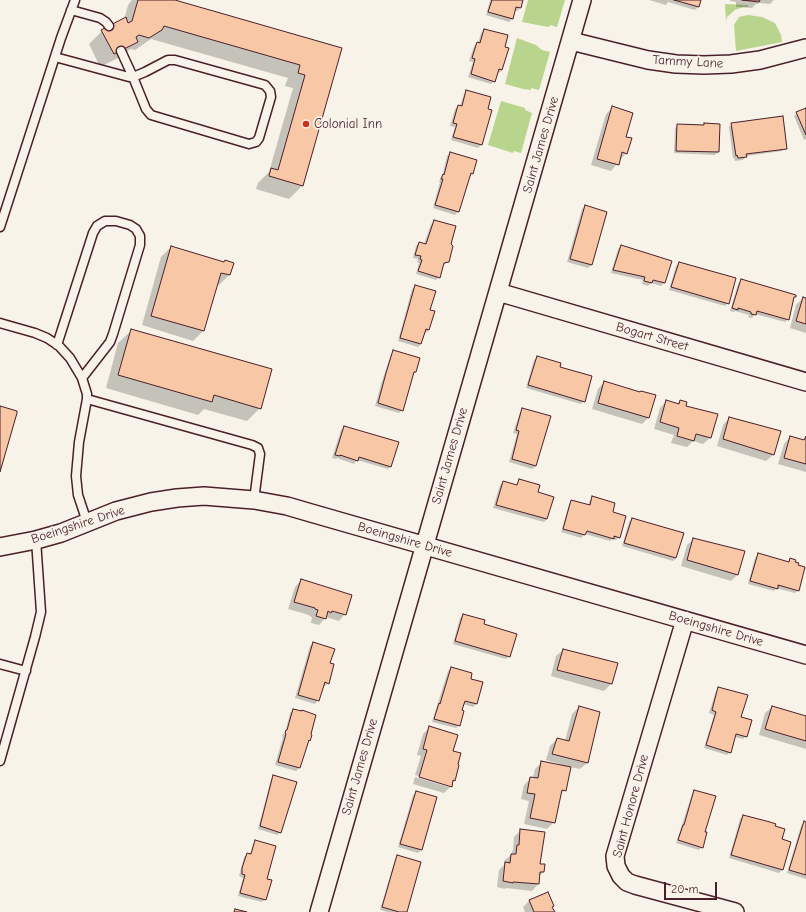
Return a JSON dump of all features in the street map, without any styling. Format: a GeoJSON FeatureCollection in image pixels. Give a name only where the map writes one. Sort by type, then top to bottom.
{"type":"FeatureCollection","features":[{"type":"Feature","properties":{"kind":"street","name":"Saint James Drive"},"geometry":{"type":"LineString","coordinates":[[319,912],[582,0]]}},
{"type":"Feature","properties":{"kind":"street","name":"Tammy Lane"},"geometry":{"type":"LineString","coordinates":[[571,41],[648,60],[676,64],[704,65],[732,64],[760,60],[806,48]]}},
{"type":"Feature","properties":{"kind":"street","name":"Bogart Street"},"geometry":{"type":"LineString","coordinates":[[498,292],[806,382]]}},
{"type":"Feature","properties":{"kind":"street","name":"Boeingshire Drive"},"geometry":{"type":"LineString","coordinates":[[0,547],[36,540],[60,533],[116,511],[177,498],[204,496],[254,500],[305,511],[806,655]]}},
{"type":"Feature","properties":{"kind":"street","name":"Saint Honore Drive"},"geometry":{"type":"LineString","coordinates":[[685,620],[615,856],[616,866],[621,876],[627,882],[735,912]]}},
{"type":"Feature","properties":{"kind":"lane"},"geometry":{"type":"LineString","coordinates":[[0,227],[75,0]]}},
{"type":"Feature","properties":{"kind":"lane"},"geometry":{"type":"LineString","coordinates":[[71,10],[104,20],[109,26]]}},
{"type":"Feature","properties":{"kind":"lane"},"geometry":{"type":"LineString","coordinates":[[55,57],[124,77],[133,77],[172,59],[265,85],[270,91],[271,97],[259,138],[256,142],[249,144],[151,115],[146,109],[133,77],[121,51]]}},
{"type":"Feature","properties":{"kind":"lane"},"geometry":{"type":"LineString","coordinates":[[57,345],[93,233],[97,226],[105,221],[116,221],[130,225],[136,229],[140,236],[140,245],[113,334],[110,342],[82,378]]}},
{"type":"Feature","properties":{"kind":"lane"},"geometry":{"type":"LineString","coordinates":[[0,323],[35,332],[47,338],[57,345],[70,358],[82,378],[87,399],[79,442],[76,476],[78,495],[86,522]]}},
{"type":"Feature","properties":{"kind":"lane"},"geometry":{"type":"LineString","coordinates":[[87,399],[252,445],[258,448],[260,454],[254,500]]}},
{"type":"Feature","properties":{"kind":"lane"},"geometry":{"type":"LineString","coordinates":[[0,761],[36,637],[41,612],[36,540]]}},
{"type":"Feature","properties":{"kind":"lane"},"geometry":{"type":"LineString","coordinates":[[0,664],[26,671]]}},
{"type":"Feature","properties":{"kind":"green space"},"geometry":{"type":"Polygon","coordinates":[[[528,0],[565,0],[557,27],[522,22],[528,0]]]}},
{"type":"Feature","properties":{"kind":"green space"},"geometry":{"type":"Polygon","coordinates":[[[725,4],[748,5],[748,7],[735,10],[727,17],[726,22],[725,4]]]}},
{"type":"Feature","properties":{"kind":"green space"},"geometry":{"type":"Polygon","coordinates":[[[748,15],[762,17],[775,23],[781,35],[782,42],[736,51],[734,25],[739,17],[748,15]]]}},
{"type":"Feature","properties":{"kind":"green space"},"geometry":{"type":"Polygon","coordinates":[[[517,38],[536,45],[542,50],[550,52],[539,90],[531,88],[531,90],[523,89],[505,84],[517,38]]]}},
{"type":"Feature","properties":{"kind":"green space"},"geometry":{"type":"Polygon","coordinates":[[[501,101],[525,108],[525,110],[532,113],[521,153],[514,151],[513,153],[488,145],[501,101]]]}},
{"type":"Feature","properties":{"kind":"building","name":"Colonial Inn"},"geometry":{"type":"Polygon","coordinates":[[[138,0],[175,0],[342,48],[303,186],[269,176],[271,168],[278,170],[305,75],[298,73],[300,65],[164,26],[162,30],[149,38],[139,35],[136,37],[138,42],[114,54],[101,30],[126,17],[128,23],[132,21],[138,0]]]}},
{"type":"Feature","properties":{"kind":"building"},"geometry":{"type":"Polygon","coordinates":[[[492,0],[523,0],[521,8],[516,7],[513,19],[488,12],[492,0]]]}},
{"type":"Feature","properties":{"kind":"building"},"geometry":{"type":"Polygon","coordinates":[[[674,0],[701,0],[699,7],[674,0]]]}},
{"type":"Feature","properties":{"kind":"building"},"geometry":{"type":"Polygon","coordinates":[[[742,0],[760,0],[759,2],[742,0]]]}},
{"type":"Feature","properties":{"kind":"building"},"geometry":{"type":"Polygon","coordinates":[[[484,29],[508,35],[505,47],[509,48],[502,70],[499,69],[495,82],[471,74],[475,59],[472,58],[477,42],[480,43],[484,29]]]}},
{"type":"Feature","properties":{"kind":"building"},"geometry":{"type":"Polygon","coordinates":[[[466,90],[491,97],[488,109],[492,110],[482,145],[453,137],[457,124],[453,123],[458,105],[462,106],[466,90]]]}},
{"type":"Feature","properties":{"kind":"building"},"geometry":{"type":"Polygon","coordinates":[[[612,106],[633,113],[626,137],[632,138],[627,154],[622,152],[619,165],[597,159],[612,106]]]}},
{"type":"Feature","properties":{"kind":"building"},"geometry":{"type":"Polygon","coordinates":[[[806,108],[806,135],[796,112],[806,108]]]}},
{"type":"Feature","properties":{"kind":"building"},"geometry":{"type":"Polygon","coordinates":[[[783,116],[787,149],[746,154],[747,157],[738,158],[737,155],[736,156],[731,123],[783,116]]]}},
{"type":"Feature","properties":{"kind":"building"},"geometry":{"type":"Polygon","coordinates":[[[704,123],[720,124],[719,152],[676,151],[677,124],[704,125],[704,123]]]}},
{"type":"Feature","properties":{"kind":"building"},"geometry":{"type":"Polygon","coordinates":[[[450,152],[477,160],[473,174],[471,173],[459,212],[435,205],[443,179],[441,179],[443,174],[444,175],[450,152]]]}},
{"type":"Feature","properties":{"kind":"building"},"geometry":{"type":"Polygon","coordinates":[[[585,205],[607,212],[592,265],[570,259],[585,205]]]}},
{"type":"Feature","properties":{"kind":"building"},"geometry":{"type":"Polygon","coordinates":[[[434,220],[456,226],[451,244],[453,246],[449,262],[444,263],[440,278],[418,271],[422,260],[420,259],[421,256],[415,255],[419,242],[426,244],[434,220]]]}},
{"type":"Feature","properties":{"kind":"building"},"geometry":{"type":"Polygon","coordinates":[[[621,245],[672,261],[665,283],[653,280],[652,283],[644,281],[645,277],[613,270],[621,245]]]}},
{"type":"Feature","properties":{"kind":"building"},"geometry":{"type":"Polygon","coordinates":[[[171,246],[224,262],[225,260],[234,263],[230,275],[221,273],[204,331],[151,316],[171,246]]]}},
{"type":"Feature","properties":{"kind":"building"},"geometry":{"type":"Polygon","coordinates":[[[679,262],[736,278],[729,304],[671,287],[679,262]]]}},
{"type":"Feature","properties":{"kind":"building"},"geometry":{"type":"Polygon","coordinates":[[[741,279],[796,295],[796,297],[794,297],[789,320],[757,311],[756,315],[738,308],[738,310],[732,308],[741,279]]]}},
{"type":"Feature","properties":{"kind":"building"},"geometry":{"type":"Polygon","coordinates":[[[415,285],[436,291],[430,310],[435,311],[429,330],[426,329],[421,344],[400,338],[415,285]]]}},
{"type":"Feature","properties":{"kind":"building"},"geometry":{"type":"Polygon","coordinates":[[[803,297],[806,298],[806,324],[796,321],[803,297]]]}},
{"type":"Feature","properties":{"kind":"building"},"geometry":{"type":"Polygon","coordinates":[[[131,329],[272,369],[261,409],[214,395],[212,402],[118,375],[131,329]]]}},
{"type":"Feature","properties":{"kind":"building"},"geometry":{"type":"Polygon","coordinates":[[[393,350],[420,358],[416,372],[414,372],[403,411],[378,403],[393,350]]]}},
{"type":"Feature","properties":{"kind":"building"},"geometry":{"type":"Polygon","coordinates":[[[537,356],[561,363],[560,367],[592,376],[585,402],[528,385],[537,356]]]}},
{"type":"Feature","properties":{"kind":"building"},"geometry":{"type":"Polygon","coordinates":[[[604,381],[640,392],[656,395],[649,418],[598,403],[604,381]]]}},
{"type":"Feature","properties":{"kind":"building"},"geometry":{"type":"Polygon","coordinates":[[[666,400],[679,404],[680,400],[687,402],[686,406],[718,414],[711,438],[696,434],[694,441],[677,436],[679,428],[660,422],[666,400]]]}},
{"type":"Feature","properties":{"kind":"building"},"geometry":{"type":"Polygon","coordinates":[[[0,406],[17,411],[17,413],[0,472],[0,406]]]}},
{"type":"Feature","properties":{"kind":"building"},"geometry":{"type":"Polygon","coordinates":[[[522,408],[551,416],[536,466],[512,459],[519,431],[516,430],[522,408]]]}},
{"type":"Feature","properties":{"kind":"building"},"geometry":{"type":"Polygon","coordinates":[[[729,417],[781,431],[774,455],[723,439],[729,417]]]}},
{"type":"Feature","properties":{"kind":"building"},"geometry":{"type":"Polygon","coordinates":[[[344,426],[399,442],[391,467],[359,457],[358,461],[340,455],[335,455],[344,426]]]}},
{"type":"Feature","properties":{"kind":"building"},"geometry":{"type":"Polygon","coordinates":[[[790,436],[804,440],[806,436],[806,464],[784,458],[790,436]]]}},
{"type":"Feature","properties":{"kind":"building"},"geometry":{"type":"Polygon","coordinates":[[[519,479],[540,485],[538,492],[554,497],[547,519],[496,505],[503,481],[517,485],[519,479]]]}},
{"type":"Feature","properties":{"kind":"building"},"geometry":{"type":"Polygon","coordinates":[[[592,496],[615,503],[613,512],[626,516],[620,538],[614,536],[614,539],[587,531],[585,535],[563,529],[571,500],[590,505],[592,496]]]}},
{"type":"Feature","properties":{"kind":"building"},"geometry":{"type":"Polygon","coordinates":[[[632,518],[684,533],[676,558],[624,543],[632,518]]]}},
{"type":"Feature","properties":{"kind":"building"},"geometry":{"type":"Polygon","coordinates":[[[693,538],[745,551],[738,575],[687,560],[693,538]]]}},
{"type":"Feature","properties":{"kind":"building"},"geometry":{"type":"Polygon","coordinates":[[[758,553],[789,562],[790,558],[796,560],[795,562],[799,563],[798,565],[805,567],[799,591],[778,585],[778,589],[750,581],[758,553]]]}},
{"type":"Feature","properties":{"kind":"building"},"geometry":{"type":"Polygon","coordinates":[[[301,579],[352,595],[346,615],[332,611],[331,613],[328,611],[326,619],[316,616],[318,610],[315,608],[294,602],[301,579]]]}},
{"type":"Feature","properties":{"kind":"building"},"geometry":{"type":"Polygon","coordinates":[[[463,614],[485,620],[484,624],[517,634],[510,657],[455,641],[463,614]]]}},
{"type":"Feature","properties":{"kind":"building"},"geometry":{"type":"Polygon","coordinates":[[[313,642],[335,649],[330,663],[334,664],[329,684],[325,682],[319,701],[298,695],[313,642]]]}},
{"type":"Feature","properties":{"kind":"building"},"geometry":{"type":"Polygon","coordinates":[[[563,649],[618,663],[612,684],[557,670],[563,649]]]}},
{"type":"Feature","properties":{"kind":"building"},"geometry":{"type":"Polygon","coordinates":[[[451,667],[472,673],[471,679],[483,682],[477,704],[465,701],[460,726],[434,719],[451,667]]]}},
{"type":"Feature","properties":{"kind":"building"},"geometry":{"type":"Polygon","coordinates":[[[718,687],[748,695],[741,717],[752,720],[747,737],[736,734],[731,753],[706,745],[716,712],[712,710],[718,687]]]}},
{"type":"Feature","properties":{"kind":"building"},"geometry":{"type":"Polygon","coordinates":[[[579,706],[600,712],[588,763],[552,754],[557,738],[569,741],[579,706]]]}},
{"type":"Feature","properties":{"kind":"building"},"geometry":{"type":"Polygon","coordinates":[[[772,706],[806,716],[806,741],[765,729],[772,706]]]}},
{"type":"Feature","properties":{"kind":"building"},"geometry":{"type":"Polygon","coordinates":[[[293,709],[302,710],[316,715],[312,735],[300,768],[278,762],[293,709]]]}},
{"type":"Feature","properties":{"kind":"building"},"geometry":{"type":"Polygon","coordinates":[[[429,726],[458,735],[453,751],[461,753],[455,781],[453,780],[452,787],[419,777],[427,750],[423,749],[429,726]]]}},
{"type":"Feature","properties":{"kind":"building"},"geometry":{"type":"Polygon","coordinates":[[[541,761],[571,767],[566,791],[562,790],[555,823],[530,818],[535,794],[527,793],[530,777],[538,778],[541,761]]]}},
{"type":"Feature","properties":{"kind":"building"},"geometry":{"type":"Polygon","coordinates":[[[273,775],[297,782],[281,833],[260,826],[273,775]]]}},
{"type":"Feature","properties":{"kind":"building"},"geometry":{"type":"Polygon","coordinates":[[[694,790],[716,796],[705,832],[707,832],[703,848],[678,840],[694,790]]]}},
{"type":"Feature","properties":{"kind":"building"},"geometry":{"type":"Polygon","coordinates":[[[416,791],[437,797],[422,850],[400,844],[416,791]]]}},
{"type":"Feature","properties":{"kind":"building"},"geometry":{"type":"Polygon","coordinates":[[[743,815],[776,824],[775,826],[785,829],[782,839],[791,842],[783,870],[731,855],[743,815]]]}},
{"type":"Feature","properties":{"kind":"building"},"geometry":{"type":"Polygon","coordinates":[[[804,821],[806,822],[806,875],[789,870],[804,821]]]}},
{"type":"Feature","properties":{"kind":"building"},"geometry":{"type":"Polygon","coordinates":[[[520,829],[545,832],[540,864],[545,864],[544,872],[540,872],[539,884],[503,881],[505,862],[510,863],[511,854],[516,854],[517,845],[519,845],[520,829]]]}},
{"type":"Feature","properties":{"kind":"building"},"geometry":{"type":"Polygon","coordinates":[[[255,840],[276,846],[267,879],[272,880],[266,900],[240,893],[245,875],[242,874],[242,868],[247,853],[251,854],[255,840]]]}},
{"type":"Feature","properties":{"kind":"building"},"geometry":{"type":"Polygon","coordinates":[[[397,855],[421,862],[407,912],[399,912],[382,907],[397,855]]]}},
{"type":"Feature","properties":{"kind":"building"},"geometry":{"type":"Polygon","coordinates":[[[548,892],[555,912],[534,912],[529,900],[548,892]]]}},
{"type":"Feature","properties":{"kind":"building"},"geometry":{"type":"Polygon","coordinates":[[[235,909],[247,912],[234,912],[235,909]]]}},
{"type":"Feature","properties":{"kind":"place","name":"Colonial Inn"},"geometry":{"type":"Point","coordinates":[306,124]}}]}
